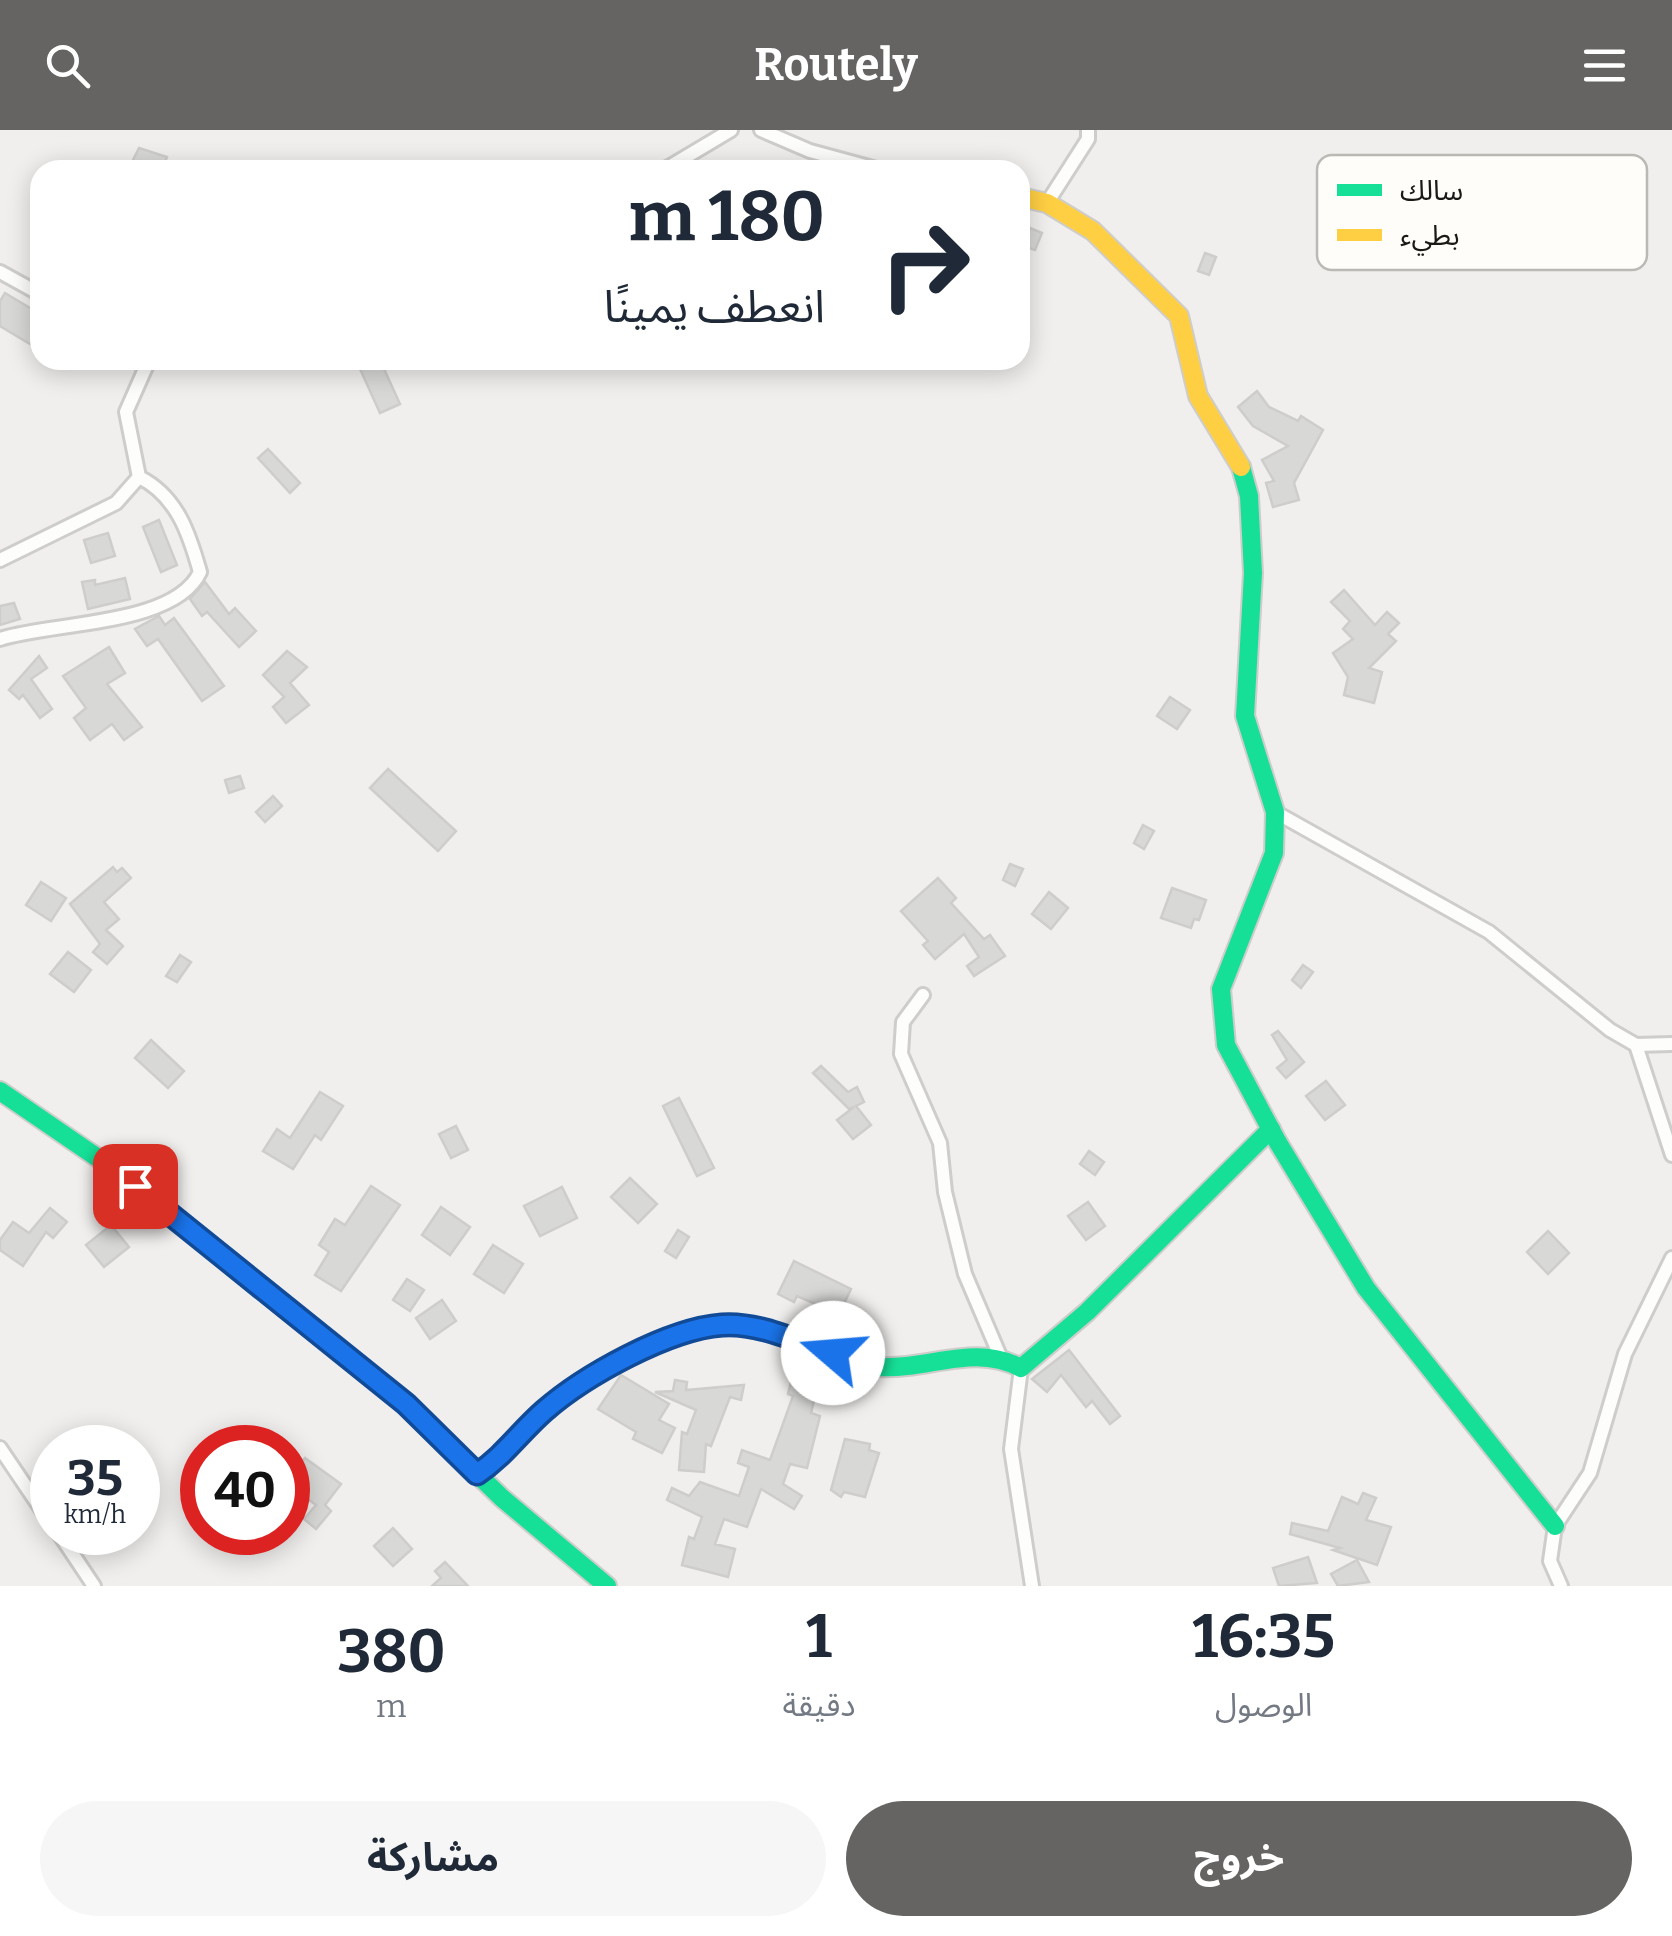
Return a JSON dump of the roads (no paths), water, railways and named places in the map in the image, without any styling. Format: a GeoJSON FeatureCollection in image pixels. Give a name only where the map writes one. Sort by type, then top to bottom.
{"type":"FeatureCollection","features":[{"type":"Feature","properties":{"kind":"street"},"geometry":{"type":"LineString","coordinates":[[680,160],[730,130]]}},
{"type":"Feature","properties":{"kind":"street"},"geometry":{"type":"LineString","coordinates":[[761,130],[843,160]]}},
{"type":"Feature","properties":{"kind":"street"},"geometry":{"type":"LineString","coordinates":[[1047,204],[1088,139],[1088,130]]}},
{"type":"Feature","properties":{"kind":"street"},"geometry":{"type":"LineString","coordinates":[[1030,200],[1047,204],[1093,231],[1180,316],[1198,396],[1240,463],[1249,496],[1253,573],[1245,716],[1274,812],[1274,854],[1221,990],[1226,1045],[1366,1288],[1555,1526]]}},
{"type":"Feature","properties":{"kind":"street"},"geometry":{"type":"LineString","coordinates":[[0,272],[30,288]]}},
{"type":"Feature","properties":{"kind":"street"},"geometry":{"type":"LineString","coordinates":[[139,478],[126,412],[145,370]]}},
{"type":"Feature","properties":{"kind":"street"},"geometry":{"type":"LineString","coordinates":[[0,560],[116,502],[139,478]]}},
{"type":"Feature","properties":{"kind":"street"},"geometry":{"type":"LineString","coordinates":[[0,639],[74,622],[128,616],[176,597],[195,582],[200,572],[177,509],[159,487],[139,478]]}},
{"type":"Feature","properties":{"kind":"street"},"geometry":{"type":"LineString","coordinates":[[1274,812],[1489,932],[1610,1030],[1636,1045],[1672,1044]]}},
{"type":"Feature","properties":{"kind":"street"},"geometry":{"type":"LineString","coordinates":[[923,995],[903,1022],[901,1054],[940,1142],[946,1192],[965,1274],[1000,1356]]}},
{"type":"Feature","properties":{"kind":"street"},"geometry":{"type":"LineString","coordinates":[[1636,1045],[1672,1156]]}},
{"type":"Feature","properties":{"kind":"street"},"geometry":{"type":"LineString","coordinates":[[0,1091],[183,1223],[406,1404],[477,1474],[607,1586]]}},
{"type":"Feature","properties":{"kind":"street"},"geometry":{"type":"LineString","coordinates":[[1032,1586],[1011,1449],[1021,1368],[1143,1260],[1196,1197],[1271,1129]]}},
{"type":"Feature","properties":{"kind":"street"},"geometry":{"type":"LineString","coordinates":[[1560,1586],[1550,1561],[1555,1526],[1590,1473],[1625,1354],[1672,1258]]}},
{"type":"Feature","properties":{"kind":"street"},"geometry":{"type":"LineString","coordinates":[[477,1474],[506,1455],[542,1412],[571,1391],[665,1342],[722,1324],[768,1332],[878,1367],[1000,1356],[1021,1368]]}},
{"type":"Feature","properties":{"kind":"street"},"geometry":{"type":"LineString","coordinates":[[0,1448],[30,1492]]}},
{"type":"Feature","properties":{"kind":"street"},"geometry":{"type":"LineString","coordinates":[[73,1555],[94,1586]]}}]}
